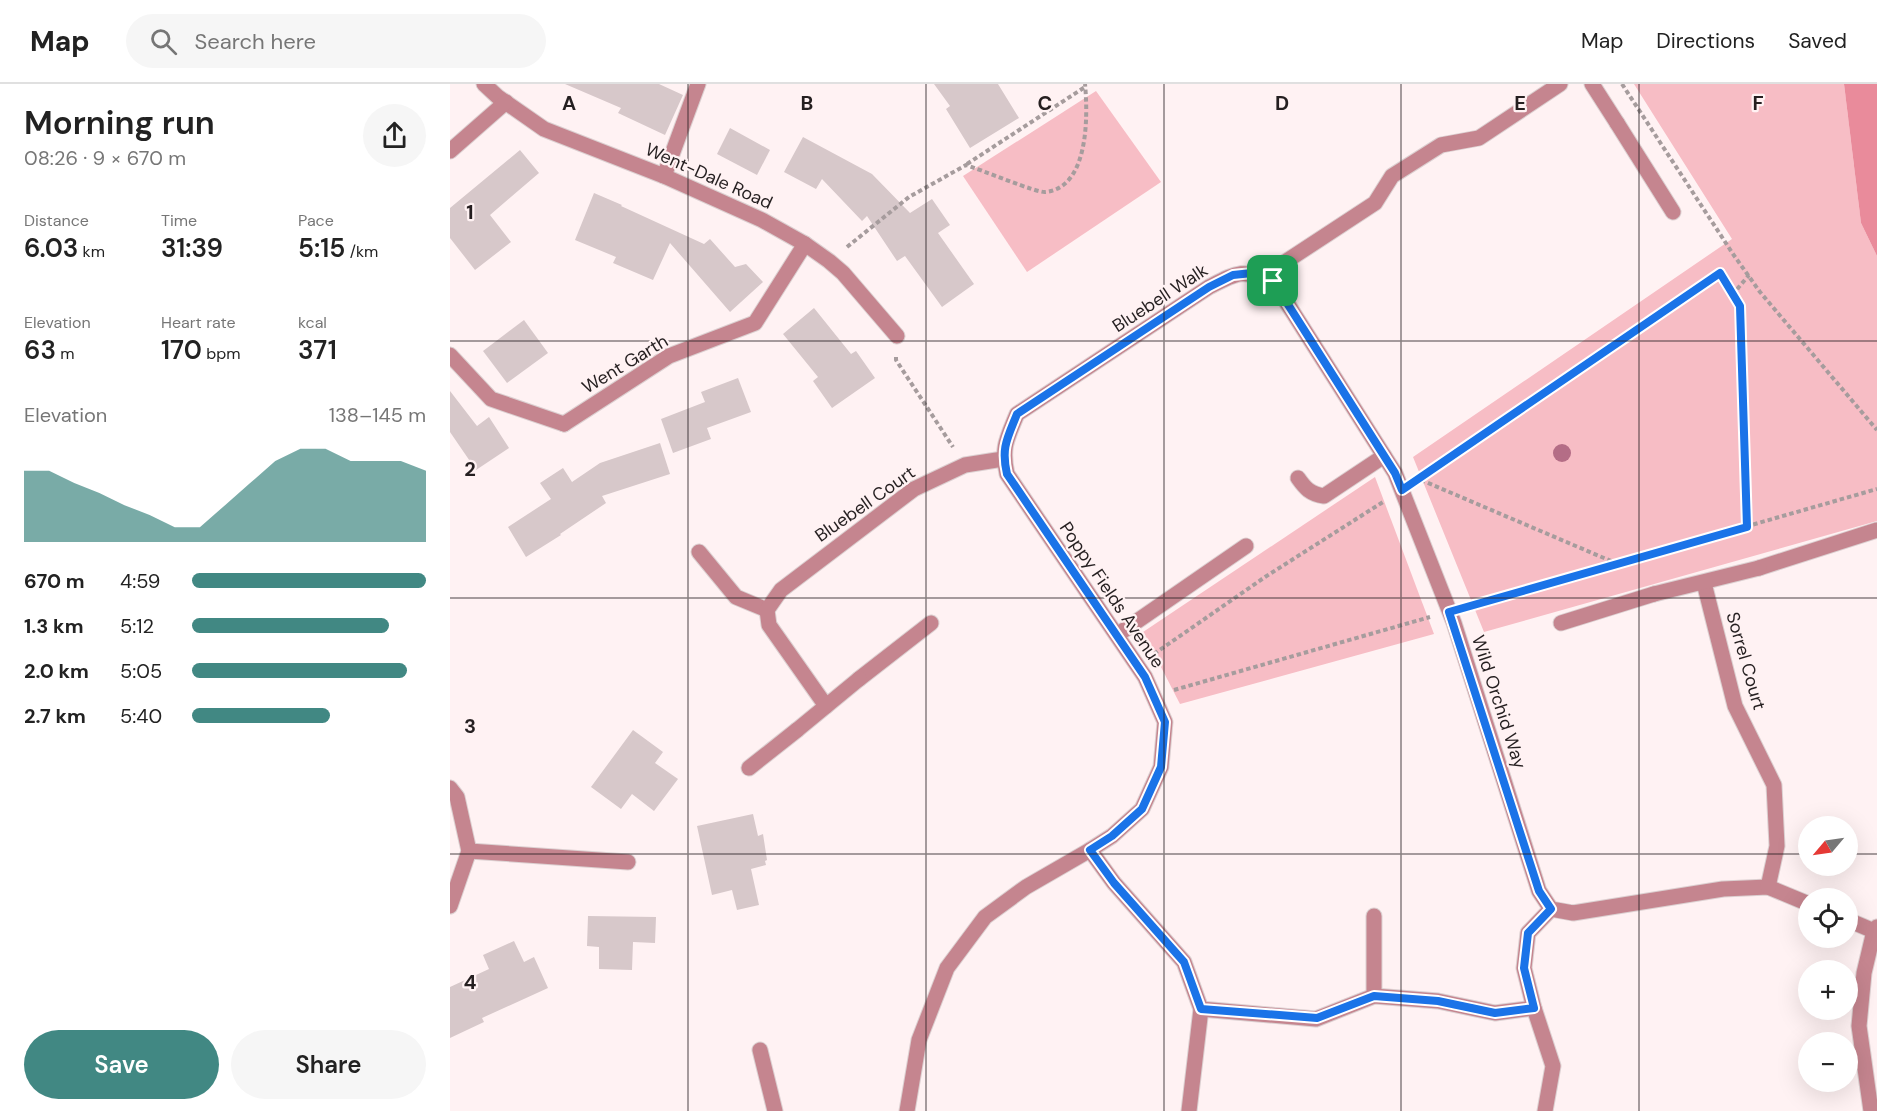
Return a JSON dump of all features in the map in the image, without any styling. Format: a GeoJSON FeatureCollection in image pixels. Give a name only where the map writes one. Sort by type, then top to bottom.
{"type":"FeatureCollection","features":[{"type":"Feature","properties":{"kind":"street","name":"Went-Dale Road"},"geometry":{"type":"LineString","coordinates":[[484,84],[544,129],[664,176],[762,220],[805,244],[843,273],[897,336]]}},
{"type":"Feature","properties":{"kind":"street"},"geometry":{"type":"LineString","coordinates":[[664,176],[698,84]]}},
{"type":"Feature","properties":{"kind":"street"},"geometry":{"type":"LineString","coordinates":[[1273,281],[1285,262],[1375,203],[1392,176],[1441,145],[1479,138],[1560,84]]}},
{"type":"Feature","properties":{"kind":"street"},"geometry":{"type":"LineString","coordinates":[[1592,84],[1673,212]]}},
{"type":"Feature","properties":{"kind":"street"},"geometry":{"type":"LineString","coordinates":[[450,151],[506,102]]}},
{"type":"Feature","properties":{"kind":"street","name":"Went Garth"},"geometry":{"type":"LineString","coordinates":[[450,355],[491,399],[564,424],[669,356],[755,323],[805,244]]}},
{"type":"Feature","properties":{"kind":"street","name":"Bluebell Walk"},"geometry":{"type":"LineString","coordinates":[[1003,459],[1005,444],[1017,414],[1209,287],[1233,275],[1252,273],[1273,281]]}},
{"type":"Feature","properties":{"kind":"street","name":"Wild Orchid Way"},"geometry":{"type":"LineString","coordinates":[[1273,281],[1395,473],[1449,612],[1539,891],[1551,909]]}},
{"type":"Feature","properties":{"kind":"street"},"geometry":{"type":"LineString","coordinates":[[1298,478],[1314,495],[1324,496],[1384,456]]}},
{"type":"Feature","properties":{"kind":"street","name":"Bluebell Court"},"geometry":{"type":"LineString","coordinates":[[767,610],[781,590],[914,489],[965,465],[1003,459]]}},
{"type":"Feature","properties":{"kind":"street","name":"Poppy Fields Avenue"},"geometry":{"type":"LineString","coordinates":[[907,1111],[919,1040],[947,968],[985,917],[1026,887],[1112,836],[1142,809],[1161,767],[1165,722],[1145,677],[1007,474],[1003,459]]}},
{"type":"Feature","properties":{"kind":"street"},"geometry":{"type":"LineString","coordinates":[[1561,622],[1654,594],[1759,568],[1877,530]]}},
{"type":"Feature","properties":{"kind":"street"},"geometry":{"type":"LineString","coordinates":[[1117,635],[1246,546]]}},
{"type":"Feature","properties":{"kind":"street"},"geometry":{"type":"LineString","coordinates":[[699,552],[736,597],[767,610],[770,625],[826,706]]}},
{"type":"Feature","properties":{"kind":"street","name":"Sorrel Court"},"geometry":{"type":"LineString","coordinates":[[1704,583],[1735,706],[1773,785],[1777,846],[1768,887]]}},
{"type":"Feature","properties":{"kind":"street"},"geometry":{"type":"LineString","coordinates":[[749,768],[931,623]]}},
{"type":"Feature","properties":{"kind":"street"},"geometry":{"type":"LineString","coordinates":[[450,788],[457,798],[469,851],[450,906]]}},
{"type":"Feature","properties":{"kind":"street"},"geometry":{"type":"LineString","coordinates":[[1090,850],[1114,883],[1184,962],[1201,1009],[1189,1111]]}},
{"type":"Feature","properties":{"kind":"street"},"geometry":{"type":"LineString","coordinates":[[469,851],[628,862]]}},
{"type":"Feature","properties":{"kind":"street"},"geometry":{"type":"LineString","coordinates":[[1545,1111],[1553,1065],[1534,1008],[1524,968],[1528,933],[1551,909],[1574,913],[1723,889],[1768,887],[1798,899]]}},
{"type":"Feature","properties":{"kind":"street"},"geometry":{"type":"LineString","coordinates":[[1374,916],[1374,996]]}},
{"type":"Feature","properties":{"kind":"street"},"geometry":{"type":"LineString","coordinates":[[1858,923],[1876,929],[1864,973],[1859,1026],[1871,1111]]}},
{"type":"Feature","properties":{"kind":"street"},"geometry":{"type":"LineString","coordinates":[[1201,1009],[1317,1018],[1374,996],[1438,1001],[1495,1013],[1534,1008]]}},
{"type":"Feature","properties":{"kind":"street"},"geometry":{"type":"LineString","coordinates":[[760,1050],[775,1111]]}},
{"type":"Feature","properties":{"kind":"path"},"geometry":{"type":"LineString","coordinates":[[1622,84],[1733,254],[1767,300],[1877,430]]}},
{"type":"Feature","properties":{"kind":"path"},"geometry":{"type":"LineString","coordinates":[[829,261],[909,197],[966,165],[1085,85],[1087,110],[1083,148],[1075,172],[1060,187],[1044,193],[966,165]]}},
{"type":"Feature","properties":{"kind":"path"},"geometry":{"type":"LineString","coordinates":[[1618,564],[1418,479],[1720,273],[1740,306],[1747,527]]}},
{"type":"Feature","properties":{"kind":"path"},"geometry":{"type":"LineString","coordinates":[[1734,297],[1749,275]]}},
{"type":"Feature","properties":{"kind":"path"},"geometry":{"type":"LineString","coordinates":[[897,336],[896,360],[965,465]]}},
{"type":"Feature","properties":{"kind":"path"},"geometry":{"type":"LineString","coordinates":[[1153,696],[1877,489]]}},
{"type":"Feature","properties":{"kind":"path"},"geometry":{"type":"LineString","coordinates":[[1137,665],[1266,577],[1402,490]]}},
{"type":"Feature","properties":{"kind":"shaded area"},"geometry":{"type":"Polygon","coordinates":[[[1634,84],[1844,84],[1861,223],[1877,256],[1877,521],[1484,632],[1413,457],[1732,239],[1634,84]]]}},
{"type":"Feature","properties":{"kind":"shaded area"},"geometry":{"type":"Polygon","coordinates":[[[1844,84],[1877,84],[1877,256],[1861,223],[1844,84]]]}},
{"type":"Feature","properties":{"kind":"shaded area"},"geometry":{"type":"Polygon","coordinates":[[[1096,91],[1161,182],[1027,272],[963,176],[1096,91]]]}},
{"type":"Feature","properties":{"kind":"shaded area"},"geometry":{"type":"Polygon","coordinates":[[[1375,477],[1434,634],[1180,704],[1143,632],[1375,477]]]}},
{"type":"Feature","properties":{"kind":"building"},"geometry":{"type":"Polygon","coordinates":[[[565,84],[659,84],[683,95],[665,135],[618,113],[621,108],[565,84]]]}},
{"type":"Feature","properties":{"kind":"building"},"geometry":{"type":"Polygon","coordinates":[[[934,84],[998,84],[1019,118],[970,148],[946,109],[950,106],[934,84]]]}},
{"type":"Feature","properties":{"kind":"building"},"geometry":{"type":"Polygon","coordinates":[[[730,128],[770,150],[757,175],[717,154],[730,128]]]}},
{"type":"Feature","properties":{"kind":"building"},"geometry":{"type":"Polygon","coordinates":[[[803,137],[872,174],[910,213],[932,199],[950,225],[938,233],[974,284],[942,307],[905,256],[897,261],[867,216],[862,221],[822,179],[816,189],[784,172],[803,137]]]}},
{"type":"Feature","properties":{"kind":"building"},"geometry":{"type":"Polygon","coordinates":[[[520,150],[539,173],[490,215],[511,242],[475,270],[450,238],[450,208],[520,150]]]}},
{"type":"Feature","properties":{"kind":"building"},"geometry":{"type":"Polygon","coordinates":[[[594,193],[704,244],[710,239],[735,267],[746,264],[763,282],[730,312],[670,243],[653,280],[613,263],[616,257],[575,240],[594,193]]]}},
{"type":"Feature","properties":{"kind":"building"},"geometry":{"type":"Polygon","coordinates":[[[814,308],[851,354],[856,351],[875,378],[832,408],[813,381],[818,377],[783,334],[814,308]]]}},
{"type":"Feature","properties":{"kind":"building"},"geometry":{"type":"Polygon","coordinates":[[[524,320],[548,353],[507,383],[483,351],[524,320]]]}},
{"type":"Feature","properties":{"kind":"building"},"geometry":{"type":"Polygon","coordinates":[[[738,378],[751,412],[707,428],[711,439],[673,453],[661,419],[705,402],[701,392],[738,378]]]}},
{"type":"Feature","properties":{"kind":"building"},"geometry":{"type":"Polygon","coordinates":[[[450,391],[477,426],[489,417],[509,448],[476,470],[450,432],[450,391]]]}},
{"type":"Feature","properties":{"kind":"building"},"geometry":{"type":"Polygon","coordinates":[[[660,443],[670,474],[602,496],[606,503],[526,557],[508,527],[551,499],[540,483],[563,468],[572,482],[600,463],[660,443]]]}},
{"type":"Feature","properties":{"kind":"building"},"geometry":{"type":"Polygon","coordinates":[[[633,730],[663,752],[655,763],[678,779],[654,811],[632,794],[621,809],[591,787],[633,730]]]}},
{"type":"Feature","properties":{"kind":"building"},"geometry":{"type":"Polygon","coordinates":[[[753,814],[758,836],[763,834],[767,860],[766,865],[751,869],[759,905],[737,910],[732,890],[712,895],[697,826],[753,814]]]}},
{"type":"Feature","properties":{"kind":"building"},"geometry":{"type":"Polygon","coordinates":[[[588,916],[656,917],[655,943],[633,942],[632,970],[599,969],[599,947],[587,946],[588,916]]]}},
{"type":"Feature","properties":{"kind":"building"},"geometry":{"type":"Polygon","coordinates":[[[514,941],[524,962],[534,957],[548,988],[482,1018],[484,1022],[450,1038],[450,987],[489,969],[483,955],[514,941]]]}},
{"type":"Feature","properties":{"kind":"route"},"geometry":{"type":"LineString","coordinates":[[1252,273],[1273,281],[1395,473],[1402,490],[1720,273],[1740,306],[1747,527],[1449,612],[1539,891],[1551,909],[1528,933],[1524,968],[1534,1008],[1495,1013],[1438,1001],[1374,996],[1317,1018],[1201,1009],[1184,962],[1114,883],[1090,850],[1112,836],[1142,809],[1161,767],[1165,722],[1145,677],[1007,474],[1003,459],[1005,444],[1017,414],[1209,287],[1233,275],[1252,273]]}}]}
